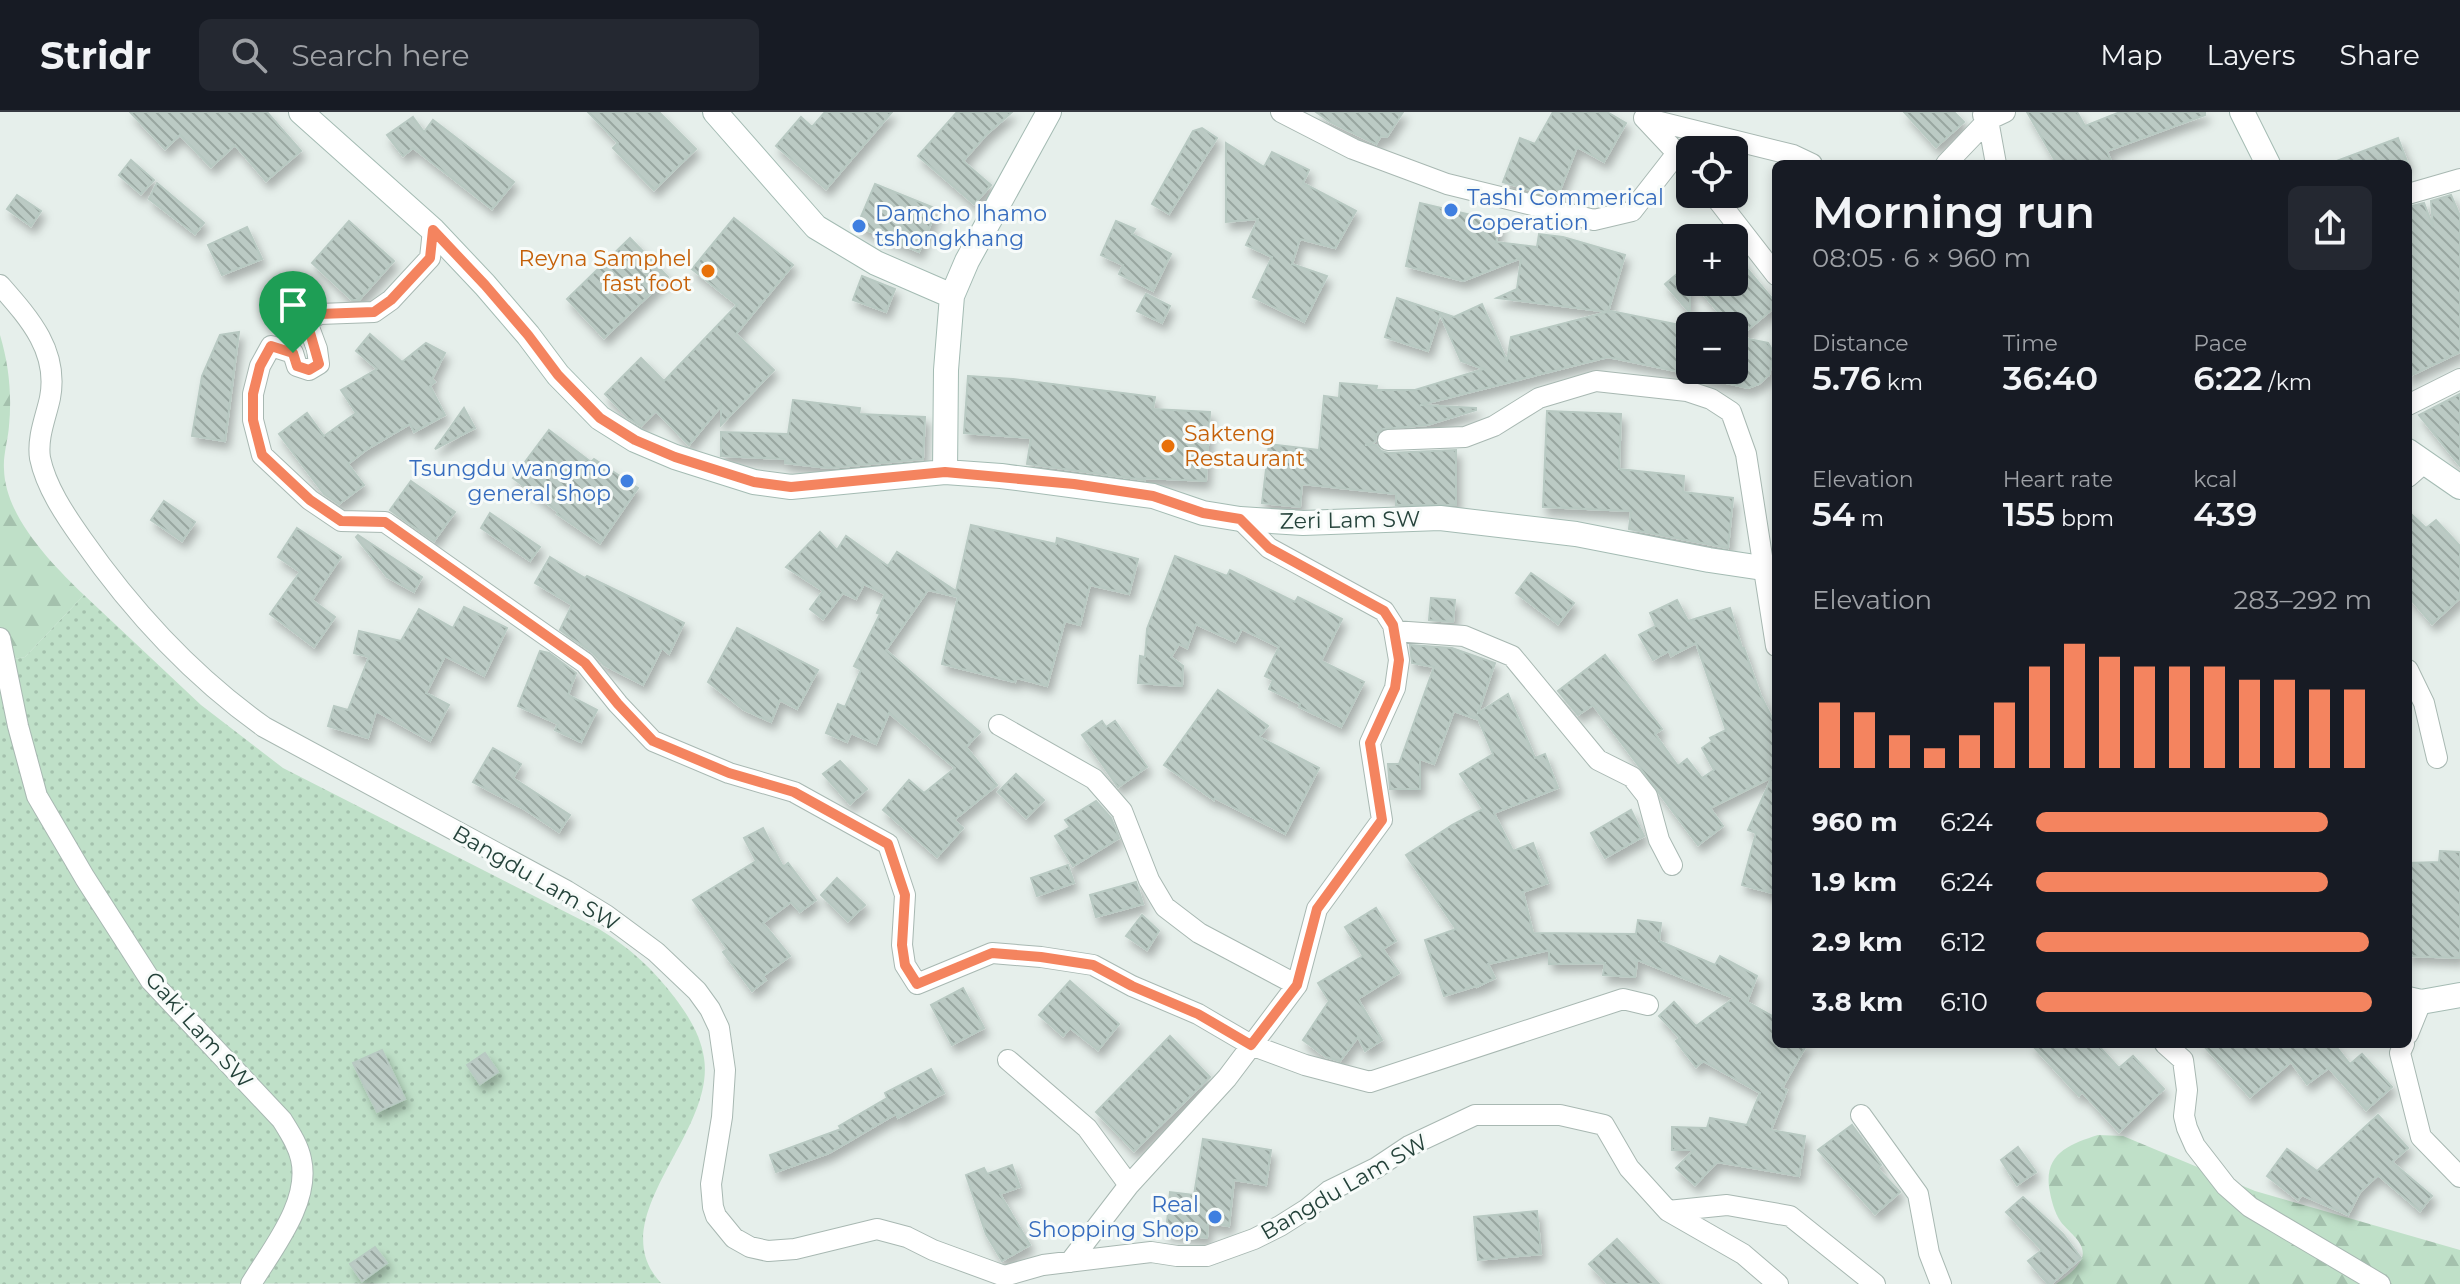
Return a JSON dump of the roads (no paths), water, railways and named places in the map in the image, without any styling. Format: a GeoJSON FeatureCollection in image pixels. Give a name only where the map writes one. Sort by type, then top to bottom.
{"type":"FeatureCollection","features":[{"type":"Feature","properties":{"kind":"street","name":"Zeri Lam SW"},"geometry":{"type":"LineString","coordinates":[[301,112],[433,230],[485,285],[558,375],[600,418],[635,440],[675,457],[754,482],[791,487],[945,472],[1074,484],[1153,496],[1203,513],[1240,519],[1303,523],[1440,518],[1576,534],[1709,560],[1769,568]]}},
{"type":"Feature","properties":{"kind":"street"},"geometry":{"type":"LineString","coordinates":[[715,112],[816,227],[876,263],[952,296]]}},
{"type":"Feature","properties":{"kind":"street"},"geometry":{"type":"LineString","coordinates":[[945,472],[946,370],[952,296],[967,261],[1049,112]]}},
{"type":"Feature","properties":{"kind":"street"},"geometry":{"type":"LineString","coordinates":[[1281,112],[1353,149],[1447,184],[1594,220],[1632,211],[1676,167]]}},
{"type":"Feature","properties":{"kind":"street"},"geometry":{"type":"LineString","coordinates":[[2242,112],[2266,160]]}},
{"type":"Feature","properties":{"kind":"street"},"geometry":{"type":"LineString","coordinates":[[1641,115],[1676,151]]}},
{"type":"Feature","properties":{"kind":"street"},"geometry":{"type":"LineString","coordinates":[[1641,115],[1804,160]]}},
{"type":"Feature","properties":{"kind":"street"},"geometry":{"type":"LineString","coordinates":[[1950,160],[1991,115]]}},
{"type":"Feature","properties":{"kind":"street"},"geometry":{"type":"LineString","coordinates":[[1991,115],[1996,160]]}},
{"type":"Feature","properties":{"kind":"street"},"geometry":{"type":"LineString","coordinates":[[2412,193],[2460,179]]}},
{"type":"Feature","properties":{"kind":"street"},"geometry":{"type":"LineString","coordinates":[[1724,208],[1772,270]]}},
{"type":"Feature","properties":{"kind":"street"},"geometry":{"type":"LineString","coordinates":[[433,230],[430,258],[391,300],[374,312],[319,314],[307,322],[319,364],[309,370],[297,366],[293,353],[271,346],[260,366],[253,394],[253,420],[262,455],[310,500],[341,521],[385,522],[585,663],[653,741],[729,773],[794,792],[888,844],[905,895],[902,945],[905,965],[917,984],[992,953],[1093,965],[1132,986],[1198,1014],[1251,1045],[1305,1065],[1370,1082],[1623,999],[1648,1005]]}},
{"type":"Feature","properties":{"kind":"street","name":"Bangdu Lam SW"},"geometry":{"type":"LineString","coordinates":[[0,285],[30,320],[49,356],[51,396],[39,447],[55,496],[98,561],[162,641],[264,727],[567,891],[644,942],[679,971],[697,991],[719,1028],[724,1049],[724,1093],[711,1196],[716,1216],[727,1232],[750,1247],[777,1251],[795,1249],[877,1229],[907,1237],[1004,1276],[1043,1265],[1151,1252],[1207,1256],[1254,1239],[1307,1209],[1329,1191],[1376,1168],[1409,1146],[1475,1115],[1560,1115],[1604,1125],[1629,1168],[1668,1211],[1743,1254],[1778,1284]]}},
{"type":"Feature","properties":{"kind":"street"},"geometry":{"type":"LineString","coordinates":[[2412,403],[2460,379]]}},
{"type":"Feature","properties":{"kind":"street"},"geometry":{"type":"LineString","coordinates":[[1388,440],[1465,437],[1494,426],[1539,398],[1596,381],[1687,391],[1711,399],[1731,412],[1746,454],[1769,568],[1772,601]]}},
{"type":"Feature","properties":{"kind":"street"},"geometry":{"type":"LineString","coordinates":[[2414,464],[2460,487]]}},
{"type":"Feature","properties":{"kind":"street"},"geometry":{"type":"LineString","coordinates":[[1070,1262],[1129,1185],[1227,1078],[1297,985],[1317,909],[1382,820],[1370,743],[1395,688],[1399,660],[1393,625],[1384,611],[1269,548],[1240,519]]}},
{"type":"Feature","properties":{"kind":"street"},"geometry":{"type":"LineString","coordinates":[[1394,631],[1464,636],[1512,656],[1598,760],[1632,777],[1647,796],[1659,840],[1672,865]]}},
{"type":"Feature","properties":{"kind":"street","name":"Gaki Lam SW"},"geometry":{"type":"LineString","coordinates":[[0,638],[18,726],[37,796],[151,981],[282,1120],[295,1142],[302,1161],[301,1197],[251,1284]]}},
{"type":"Feature","properties":{"kind":"street"},"geometry":{"type":"LineString","coordinates":[[2412,678],[2424,703],[2437,758]]}},
{"type":"Feature","properties":{"kind":"street"},"geometry":{"type":"LineString","coordinates":[[999,725],[1094,779],[1122,811],[1149,880],[1165,907],[1199,933],[1297,985]]}},
{"type":"Feature","properties":{"kind":"street"},"geometry":{"type":"LineString","coordinates":[[2415,1000],[2460,995]]}},
{"type":"Feature","properties":{"kind":"street"},"geometry":{"type":"LineString","coordinates":[[2170,1048],[2183,1060],[2187,1090],[2184,1116],[2191,1137],[2226,1186],[2250,1207],[2380,1284]]}},
{"type":"Feature","properties":{"kind":"street"},"geometry":{"type":"LineString","coordinates":[[2402,1048],[2400,1053],[2421,1137],[2460,1177]]}},
{"type":"Feature","properties":{"kind":"street"},"geometry":{"type":"LineString","coordinates":[[1008,1060],[1087,1128],[1129,1185]]}},
{"type":"Feature","properties":{"kind":"street"},"geometry":{"type":"LineString","coordinates":[[1861,1115],[1918,1194],[1929,1253],[1941,1284]]}},
{"type":"Feature","properties":{"kind":"street"},"geometry":{"type":"LineString","coordinates":[[1668,1211],[1727,1205],[1790,1216],[1875,1284]]}},
{"type":"Feature","properties":{"kind":"place","name":"Tashi Commerical Coperation"},"geometry":{"type":"Point","coordinates":[1451,210]}},
{"type":"Feature","properties":{"kind":"place","name":"Damcho lhamo tshongkhang"},"geometry":{"type":"Point","coordinates":[859,226]}},
{"type":"Feature","properties":{"kind":"place","name":"Reyna Samphel fast foot"},"geometry":{"type":"Point","coordinates":[708,271]}},
{"type":"Feature","properties":{"kind":"place","name":"Sakteng Restaurant"},"geometry":{"type":"Point","coordinates":[1168,446]}},
{"type":"Feature","properties":{"kind":"place","name":"Tsungdu wangmo general shop"},"geometry":{"type":"Point","coordinates":[627,481]}},
{"type":"Feature","properties":{"kind":"place","name":"Real Shopping Shop"},"geometry":{"type":"Point","coordinates":[1215,1217]}}]}
